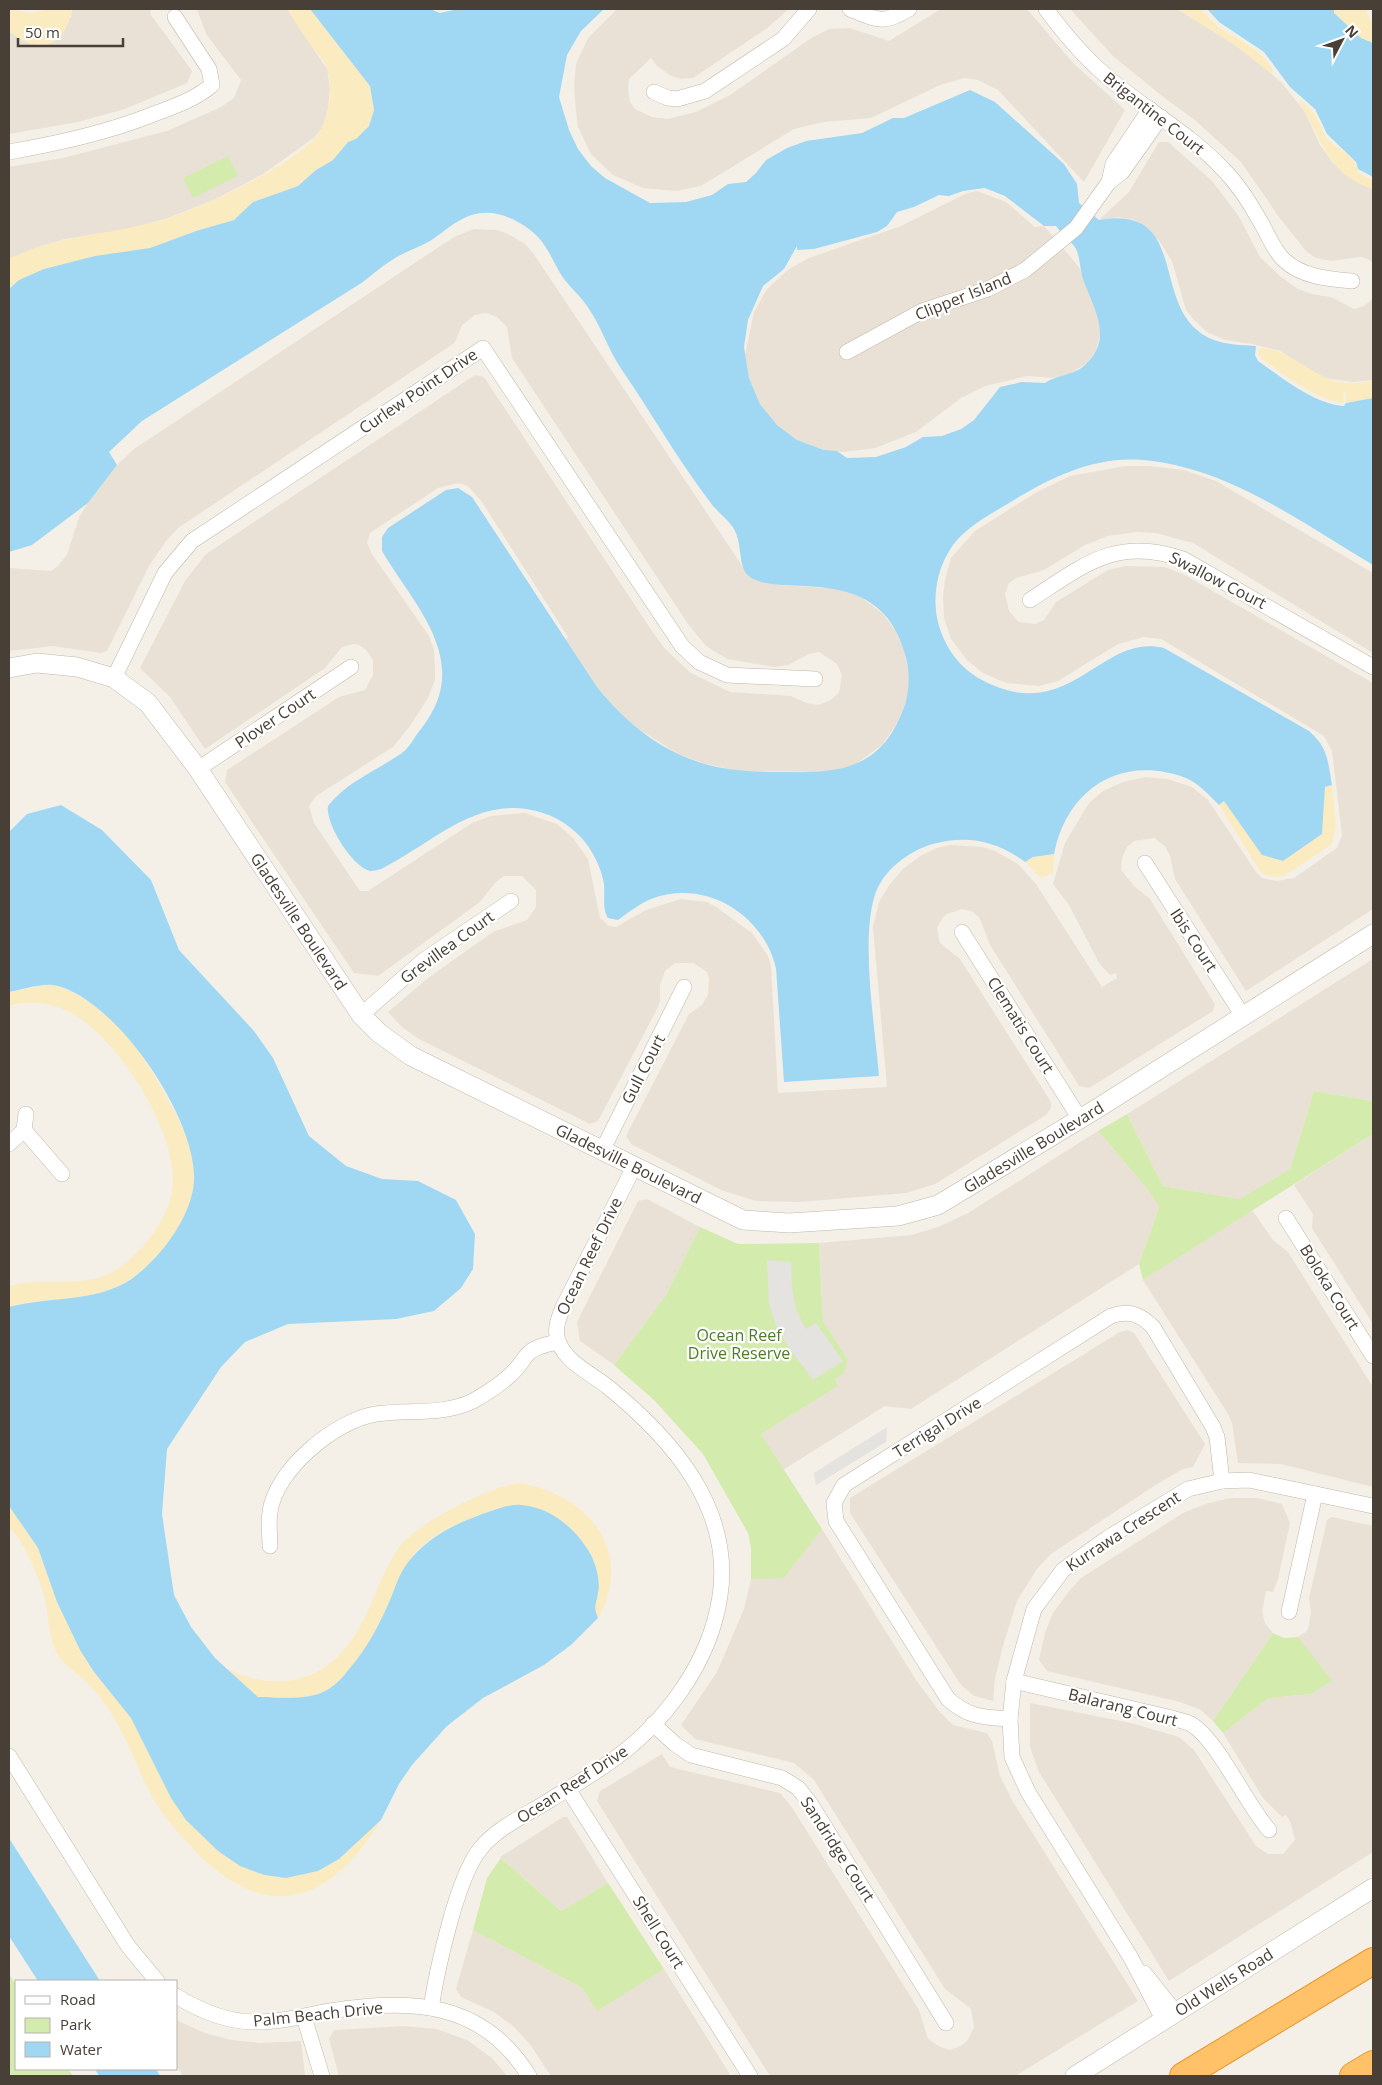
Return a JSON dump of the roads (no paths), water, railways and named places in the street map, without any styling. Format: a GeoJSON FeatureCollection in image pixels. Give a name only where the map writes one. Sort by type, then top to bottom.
{"type":"FeatureCollection","features":[{"type":"Feature","properties":{"kind":"highway"},"geometry":{"type":"LineString","coordinates":[[1183,2076],[1373,1960]]}},
{"type":"Feature","properties":{"kind":"highway"},"geometry":{"type":"LineString","coordinates":[[1353,2076],[1373,2064]]}},
{"type":"Feature","properties":{"kind":"street"},"geometry":{"type":"LineString","coordinates":[[654,92],[668,98],[677,99],[705,91],[783,39],[809,9]]}},
{"type":"Feature","properties":{"kind":"street"},"geometry":{"type":"LineString","coordinates":[[850,9],[881,21],[892,19],[909,9]]}},
{"type":"Feature","properties":{"kind":"street","name":"Brigantine Court"},"geometry":{"type":"LineString","coordinates":[[1046,9],[1060,29],[1104,74],[1192,139],[1224,170],[1248,202],[1275,249],[1284,260],[1296,269],[1320,278],[1352,281]]}},
{"type":"Feature","properties":{"kind":"street"},"geometry":{"type":"LineString","coordinates":[[9,152],[56,144],[113,130],[196,98],[212,86],[209,69],[175,17]]}},
{"type":"Feature","properties":{"kind":"street","name":"Clipper Island"},"geometry":{"type":"LineString","coordinates":[[847,352],[922,311],[988,289],[1025,270],[1066,239],[1090,211],[1109,182],[1113,164],[1156,113]]}},
{"type":"Feature","properties":{"kind":"street","name":"Curlew Point Drive"},"geometry":{"type":"LineString","coordinates":[[114,678],[165,573],[192,541],[483,348],[682,646],[699,662],[728,675],[815,679]]}},
{"type":"Feature","properties":{"kind":"street","name":"Swallow Court"},"geometry":{"type":"LineString","coordinates":[[1030,600],[1101,557],[1142,549],[1163,552],[1183,558],[1373,667]]}},
{"type":"Feature","properties":{"kind":"street","name":"Gladesville Boulevard"},"geometry":{"type":"LineString","coordinates":[[9,668],[37,663],[77,667],[114,678],[148,703],[198,769],[361,1015],[379,1033],[411,1056],[743,1220],[789,1223],[898,1216],[950,1199],[1373,934]]}},
{"type":"Feature","properties":{"kind":"street","name":"Plover Court"},"geometry":{"type":"LineString","coordinates":[[198,769],[351,667]]}},
{"type":"Feature","properties":{"kind":"street","name":"Ibis Court"},"geometry":{"type":"LineString","coordinates":[[1145,863],[1244,1016]]}},
{"type":"Feature","properties":{"kind":"street","name":"Grevillea Court"},"geometry":{"type":"LineString","coordinates":[[361,1015],[424,960],[511,901]]}},
{"type":"Feature","properties":{"kind":"street","name":"Clematis Court"},"geometry":{"type":"LineString","coordinates":[[962,932],[1080,1119]]}},
{"type":"Feature","properties":{"kind":"street","name":"Gull Court"},"geometry":{"type":"LineString","coordinates":[[602,1151],[684,987]]}},
{"type":"Feature","properties":{"kind":"street"},"geometry":{"type":"LineString","coordinates":[[9,1144],[24,1130],[26,1114]]}},
{"type":"Feature","properties":{"kind":"street"},"geometry":{"type":"LineString","coordinates":[[24,1130],[62,1174]]}},
{"type":"Feature","properties":{"kind":"street","name":"Ocean Reef Drive"},"geometry":{"type":"LineString","coordinates":[[432,2008],[452,1918],[468,1870],[481,1848],[500,1831],[608,1764],[653,1724],[686,1685],[705,1649],[714,1624],[720,1594],[722,1565],[717,1529],[705,1495],[664,1439],[635,1410],[568,1357],[558,1342],[557,1324],[564,1305],[634,1167]]}},
{"type":"Feature","properties":{"kind":"street","name":"Boloka Court"},"geometry":{"type":"LineString","coordinates":[[1286,1218],[1373,1356]]}},
{"type":"Feature","properties":{"kind":"street","name":"Terrigal Drive"},"geometry":{"type":"LineString","coordinates":[[1010,1719],[975,1716],[962,1711],[948,1699],[836,1521],[834,1503],[844,1486],[1111,1316],[1129,1312],[1144,1318],[1153,1327],[1205,1412],[1217,1437],[1222,1481]]}},
{"type":"Feature","properties":{"kind":"street"},"geometry":{"type":"LineString","coordinates":[[270,1546],[270,1511],[276,1493],[288,1473],[305,1453],[323,1439],[345,1425],[373,1414],[401,1410],[425,1412],[449,1408],[472,1401],[498,1386],[517,1368],[530,1351],[558,1342]]}},
{"type":"Feature","properties":{"kind":"street","name":"Kurrawa Crescent"},"geometry":{"type":"LineString","coordinates":[[1170,2017],[1162,1993],[1131,1958],[1028,1792],[1012,1757],[1010,1719],[1014,1681],[1034,1609],[1063,1570],[1106,1539],[1188,1489],[1222,1481],[1249,1480],[1373,1506]]}},
{"type":"Feature","properties":{"kind":"street"},"geometry":{"type":"LineString","coordinates":[[1289,1612],[1315,1494]]}},
{"type":"Feature","properties":{"kind":"street","name":"Balarang Court"},"geometry":{"type":"LineString","coordinates":[[1014,1681],[1191,1724],[1214,1748],[1254,1813],[1269,1830]]}},
{"type":"Feature","properties":{"kind":"street","name":"Sandridge Court"},"geometry":{"type":"LineString","coordinates":[[653,1724],[675,1744],[691,1755],[782,1778],[798,1788],[810,1803],[946,2022]]}},
{"type":"Feature","properties":{"kind":"street"},"geometry":{"type":"LineString","coordinates":[[9,1756],[128,1946],[155,1980]]}},
{"type":"Feature","properties":{"kind":"street","name":"Shell Court"},"geometry":{"type":"LineString","coordinates":[[568,1789],[750,2076]]}},
{"type":"Feature","properties":{"kind":"street","name":"Old Wells Road"},"geometry":{"type":"LineString","coordinates":[[1075,2076],[1373,1888]]}},
{"type":"Feature","properties":{"kind":"street","name":"Palm Beach Drive"},"geometry":{"type":"LineString","coordinates":[[178,1997],[198,2009],[225,2019],[258,2022],[374,2006],[432,2008],[448,2011],[482,2026],[512,2050],[529,2076]]}},
{"type":"Feature","properties":{"kind":"street"},"geometry":{"type":"LineString","coordinates":[[304,2017],[322,2076]]}},
{"type":"Feature","properties":{"kind":"water"},"geometry":{"type":"Polygon","coordinates":[[[310,9],[430,9],[440,13],[458,9],[604,9],[581,31],[567,55],[559,97],[569,130],[578,149],[591,166],[605,178],[650,203],[686,202],[712,195],[728,184],[746,182],[766,160],[787,148],[806,141],[862,133],[893,118],[904,118],[970,90],[995,102],[1064,164],[1077,184],[1079,203],[1099,220],[1126,219],[1145,226],[1156,239],[1164,256],[1176,296],[1184,314],[1203,335],[1225,343],[1256,346],[1255,355],[1258,361],[1310,396],[1322,401],[1344,406],[1346,403],[1373,398],[1373,565],[1291,515],[1234,485],[1204,473],[1174,465],[1142,460],[1123,460],[1087,466],[1053,479],[985,517],[962,535],[950,549],[944,560],[937,582],[937,618],[944,639],[961,664],[985,682],[1022,693],[1046,691],[1067,684],[1123,652],[1142,647],[1164,648],[1309,731],[1324,749],[1332,785],[1325,787],[1322,834],[1283,861],[1262,855],[1224,801],[1219,805],[1199,786],[1186,778],[1162,772],[1140,770],[1120,774],[1101,782],[1085,795],[1071,811],[1061,831],[1054,854],[1033,857],[1025,862],[1004,849],[972,840],[937,843],[917,850],[898,863],[883,879],[874,898],[870,917],[870,986],[879,1076],[784,1082],[776,968],[769,949],[759,931],[729,905],[711,897],[691,893],[671,894],[651,899],[634,908],[618,920],[608,918],[604,906],[602,875],[595,857],[586,843],[557,819],[543,813],[520,808],[498,809],[458,823],[381,869],[370,871],[355,862],[335,833],[328,814],[328,806],[353,783],[408,748],[436,704],[442,681],[441,658],[434,636],[423,614],[382,551],[382,537],[388,528],[446,490],[458,488],[472,497],[597,687],[617,710],[652,739],[693,760],[726,769],[771,772],[820,771],[852,765],[879,749],[890,735],[903,710],[909,681],[906,658],[892,625],[872,604],[848,592],[822,587],[774,584],[755,580],[744,570],[738,539],[734,529],[713,506],[687,470],[617,362],[592,313],[563,278],[538,237],[520,223],[498,214],[475,214],[461,219],[430,241],[397,257],[363,282],[142,421],[109,452],[117,465],[88,503],[32,545],[9,552],[9,289],[19,280],[44,269],[95,256],[150,248],[196,231],[234,220],[253,202],[298,186],[316,170],[333,160],[348,142],[356,139],[369,126],[374,110],[370,86],[310,9]],[[985,188],[963,191],[949,196],[939,195],[914,207],[897,212],[887,226],[877,232],[814,249],[797,250],[797,246],[784,269],[763,286],[748,320],[744,347],[749,378],[760,404],[777,425],[797,440],[824,450],[837,451],[847,458],[876,457],[906,447],[923,437],[942,436],[961,429],[974,420],[1000,387],[1022,382],[1045,383],[1076,371],[1086,364],[1099,344],[1100,333],[1096,311],[1083,279],[1076,249],[1056,226],[1044,226],[1005,196],[985,188]]]}},
{"type":"Feature","properties":{"kind":"water"},"geometry":{"type":"Polygon","coordinates":[[[1207,9],[1334,9],[1334,13],[1361,38],[1373,43],[1373,177],[1358,169],[1356,162],[1327,134],[1315,109],[1290,87],[1264,52],[1219,22],[1207,9]]]}},
{"type":"Feature","properties":{"kind":"water"},"geometry":{"type":"Polygon","coordinates":[[[61,805],[102,830],[151,880],[179,950],[254,1031],[273,1058],[309,1136],[346,1166],[382,1179],[418,1181],[456,1200],[475,1234],[473,1269],[461,1288],[434,1311],[396,1319],[288,1324],[245,1342],[221,1367],[167,1449],[162,1514],[174,1595],[191,1627],[215,1658],[258,1697],[292,1698],[309,1696],[325,1691],[342,1678],[368,1644],[406,1565],[433,1538],[455,1525],[506,1506],[521,1505],[541,1510],[559,1519],[575,1533],[591,1554],[597,1571],[599,1588],[595,1608],[598,1618],[571,1645],[544,1665],[483,1698],[447,1726],[412,1765],[399,1784],[381,1820],[339,1859],[318,1871],[286,1878],[264,1875],[240,1866],[218,1851],[186,1820],[171,1798],[131,1718],[94,1672],[80,1650],[57,1602],[38,1548],[9,1506],[9,1307],[86,1296],[116,1287],[130,1280],[152,1261],[181,1223],[192,1195],[194,1181],[192,1156],[182,1126],[167,1095],[148,1064],[126,1036],[102,1012],[77,994],[53,985],[37,986],[9,992],[9,832],[27,814],[61,805]]]}},
{"type":"Feature","properties":{"kind":"water"},"geometry":{"type":"Polygon","coordinates":[[[9,1838],[99,1980],[37,1980],[9,1936],[9,1838]]]}},
{"type":"Feature","properties":{"kind":"water"},"geometry":{"type":"Polygon","coordinates":[[[96,2070],[157,2070],[160,2076],[99,2076],[96,2070]]]}},
{"type":"Feature","properties":{"kind":"park label","name":"Ocean Reef Drive Reserve"},"geometry":{"type":"Point","coordinates":[739,1344]}}]}
